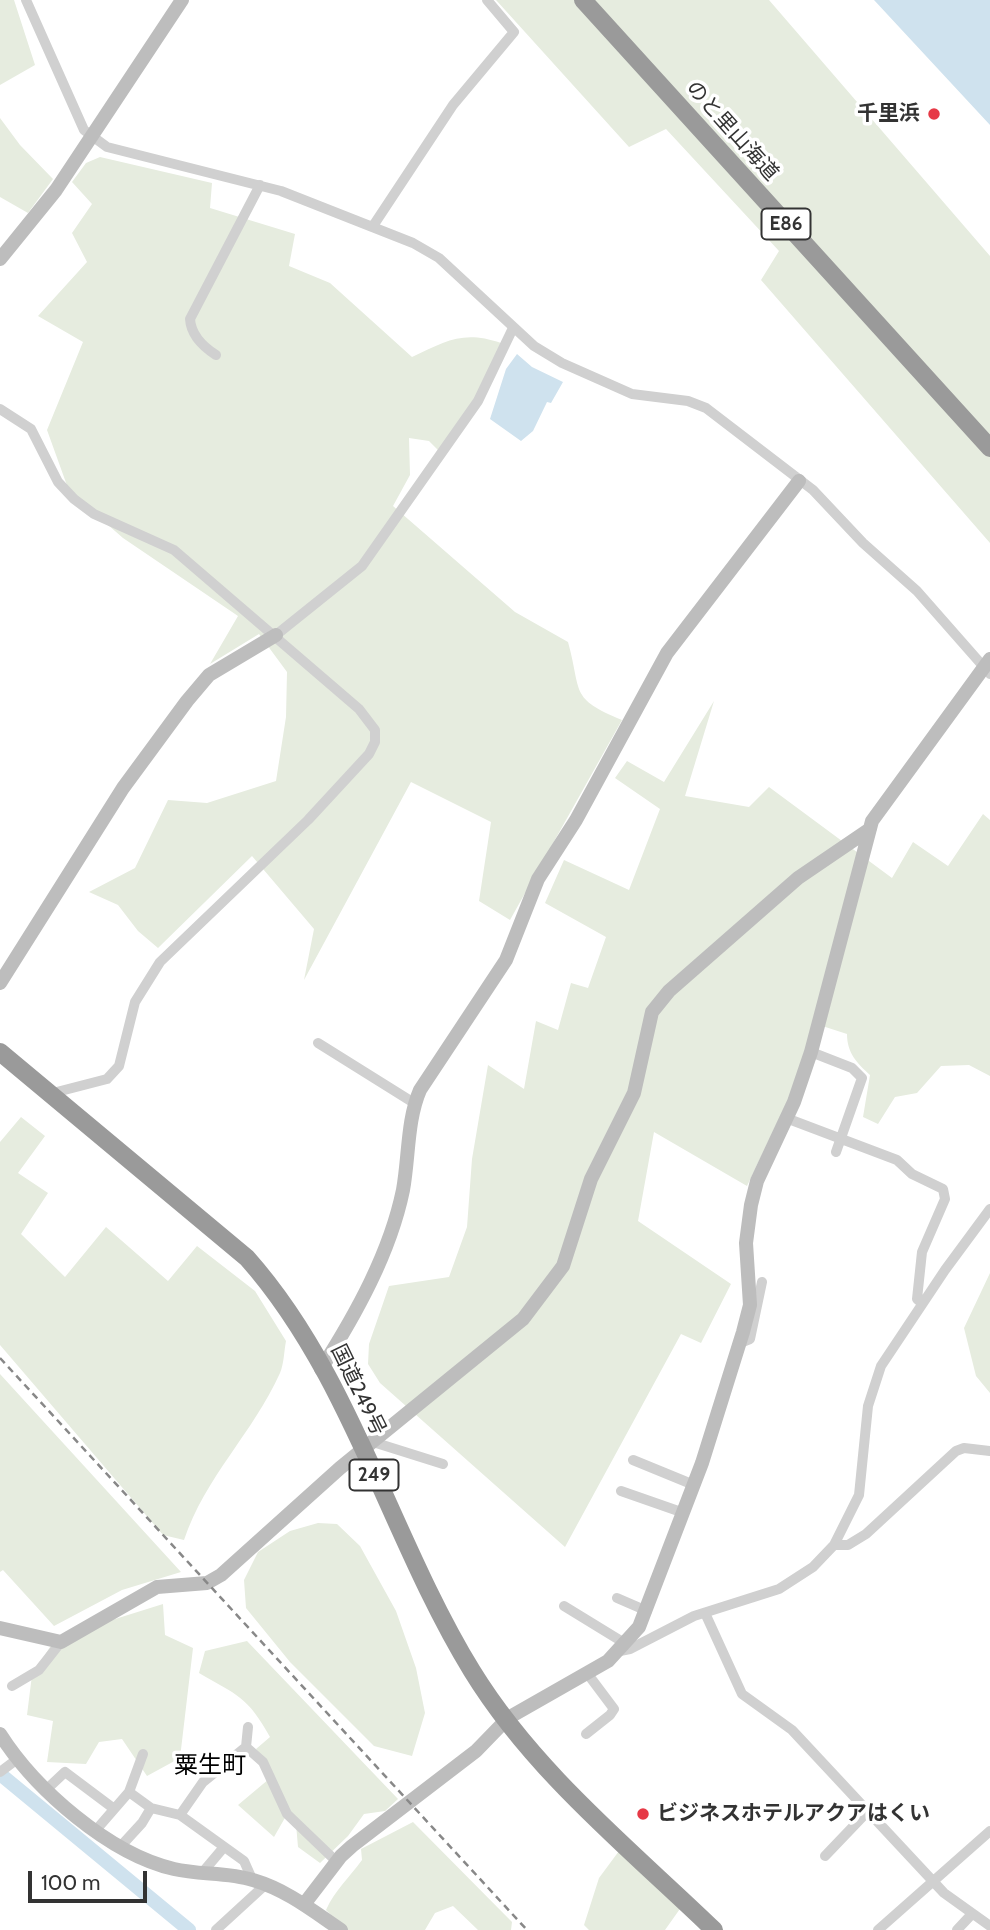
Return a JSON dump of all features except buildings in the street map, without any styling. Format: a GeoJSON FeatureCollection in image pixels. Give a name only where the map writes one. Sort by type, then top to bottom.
{"type":"FeatureCollection","features":[{"type":"Feature","properties":{"kind":"highway","name":"のと里山海道"},"geometry":{"type":"LineString","coordinates":[[583,0],[990,448]]}},
{"type":"Feature","properties":{"kind":"highway","name":"のと里山海道"},"geometry":{"type":"LineString","coordinates":[[597,0],[990,430]]}},
{"type":"Feature","properties":{"kind":"highway","name":"国道249号"},"geometry":{"type":"LineString","coordinates":[[0,1052],[247,1258],[292,1316],[368,1446],[471,1670],[506,1721],[557,1779],[714,1930]]}},
{"type":"Feature","properties":{"kind":"street"},"geometry":{"type":"LineString","coordinates":[[26,0],[84,130],[92,137],[107,147],[126,153],[260,185],[413,243],[439,258],[513,328],[562,363],[632,394],[698,404],[800,481],[917,591],[987,667],[877,813],[870,829],[811,1052],[786,1118],[757,1181],[746,1243],[750,1305],[740,1343],[694,1485],[647,1611],[623,1647],[587,1673],[506,1721],[476,1751],[336,1861],[305,1903]]}},
{"type":"Feature","properties":{"kind":"street"},"geometry":{"type":"LineString","coordinates":[[0,259],[56,190],[182,0]]}},
{"type":"Feature","properties":{"kind":"street"},"geometry":{"type":"LineString","coordinates":[[373,226],[453,105],[514,32],[487,0]]}},
{"type":"Feature","properties":{"kind":"street"},"geometry":{"type":"LineString","coordinates":[[216,355],[201,345],[191,327],[190,319],[260,185]]}},
{"type":"Feature","properties":{"kind":"street"},"geometry":{"type":"LineString","coordinates":[[0,983],[123,788],[209,675],[276,635],[362,566],[478,401],[513,328]]}},
{"type":"Feature","properties":{"kind":"street"},"geometry":{"type":"LineString","coordinates":[[0,409],[32,429],[58,482],[74,499],[94,514],[174,550],[276,635],[369,719],[375,730],[373,747],[308,820],[160,962],[135,1002],[119,1066],[114,1073],[107,1079],[49,1094]]}},
{"type":"Feature","properties":{"kind":"street"},"geometry":{"type":"LineString","coordinates":[[321,1369],[391,1240],[403,1187],[414,1103],[420,1090],[506,960],[538,879],[576,820],[667,653],[800,481]]}},
{"type":"Feature","properties":{"kind":"street"},"geometry":{"type":"LineString","coordinates":[[12,1686],[39,1670],[61,1642],[157,1587],[206,1583],[220,1575],[368,1446],[523,1319],[563,1266],[590,1179],[634,1093],[647,1025],[659,1002],[798,878],[870,829]]}},
{"type":"Feature","properties":{"kind":"street"},"geometry":{"type":"LineString","coordinates":[[318,1043],[414,1103]]}},
{"type":"Feature","properties":{"kind":"street"},"geometry":{"type":"LineString","coordinates":[[811,1052],[852,1068],[862,1078],[836,1152]]}},
{"type":"Feature","properties":{"kind":"street"},"geometry":{"type":"LineString","coordinates":[[786,1118],[897,1160],[912,1174],[943,1189],[946,1194],[920,1260],[917,1299],[922,1303]]}},
{"type":"Feature","properties":{"kind":"street"},"geometry":{"type":"LineString","coordinates":[[623,1647],[622,1653],[705,1613],[779,1589],[813,1567],[834,1545],[859,1495],[868,1406],[874,1385],[888,1355],[922,1303],[990,1209]]}},
{"type":"Feature","properties":{"kind":"street"},"geometry":{"type":"LineString","coordinates":[[740,1343],[750,1339],[762,1282]]}},
{"type":"Feature","properties":{"kind":"street"},"geometry":{"type":"LineString","coordinates":[[368,1446],[443,1464]]}},
{"type":"Feature","properties":{"kind":"street"},"geometry":{"type":"LineString","coordinates":[[834,1545],[848,1545],[866,1534],[956,1451],[964,1448],[990,1451]]}},
{"type":"Feature","properties":{"kind":"street"},"geometry":{"type":"LineString","coordinates":[[633,1460],[694,1485]]}},
{"type":"Feature","properties":{"kind":"street"},"geometry":{"type":"LineString","coordinates":[[621,1492],[684,1513]]}},
{"type":"Feature","properties":{"kind":"street"},"geometry":{"type":"LineString","coordinates":[[617,1598],[647,1611]]}},
{"type":"Feature","properties":{"kind":"street"},"geometry":{"type":"LineString","coordinates":[[564,1606],[623,1647]]}},
{"type":"Feature","properties":{"kind":"street"},"geometry":{"type":"LineString","coordinates":[[705,1613],[742,1694],[792,1730],[932,1881],[971,1915],[990,1926]]}},
{"type":"Feature","properties":{"kind":"street"},"geometry":{"type":"LineString","coordinates":[[0,1628],[61,1642]]}},
{"type":"Feature","properties":{"kind":"street"},"geometry":{"type":"LineString","coordinates":[[586,1734],[614,1709],[587,1673]]}},
{"type":"Feature","properties":{"kind":"street"},"geometry":{"type":"LineString","coordinates":[[180,1815],[203,1782],[246,1747],[248,1727]]}},
{"type":"Feature","properties":{"kind":"street"},"geometry":{"type":"LineString","coordinates":[[0,1734],[7,1766],[48,1788],[75,1818],[129,1854],[173,1869],[259,1882],[305,1903],[341,1930]]}},
{"type":"Feature","properties":{"kind":"street"},"geometry":{"type":"LineString","coordinates":[[246,1747],[263,1762],[287,1814],[336,1861]]}},
{"type":"Feature","properties":{"kind":"street"},"geometry":{"type":"LineString","coordinates":[[96,1830],[129,1792],[143,1754]]}},
{"type":"Feature","properties":{"kind":"street"},"geometry":{"type":"LineString","coordinates":[[48,1788],[65,1772],[113,1808]]}},
{"type":"Feature","properties":{"kind":"street"},"geometry":{"type":"LineString","coordinates":[[129,1792],[151,1808],[180,1815],[244,1861],[259,1882]]}},
{"type":"Feature","properties":{"kind":"street"},"geometry":{"type":"LineString","coordinates":[[120,1847],[142,1823],[151,1808]]}},
{"type":"Feature","properties":{"kind":"street"},"geometry":{"type":"LineString","coordinates":[[825,1856],[868,1811]]}},
{"type":"Feature","properties":{"kind":"street"},"geometry":{"type":"LineString","coordinates":[[878,1930],[990,1831]]}},
{"type":"Feature","properties":{"kind":"street"},"geometry":{"type":"LineString","coordinates":[[202,1873],[224,1847]]}},
{"type":"Feature","properties":{"kind":"street"},"geometry":{"type":"LineString","coordinates":[[216,1930],[259,1882]]}},
{"type":"Feature","properties":{"kind":"street"},"geometry":{"type":"LineString","coordinates":[[957,1930],[971,1915]]}},
{"type":"Feature","properties":{"kind":"shaded area"},"geometry":{"type":"Polygon","coordinates":[[[0,0],[14,0],[35,65],[0,85],[0,0]]]}},
{"type":"Feature","properties":{"kind":"shaded area"},"geometry":{"type":"Polygon","coordinates":[[[496,0],[769,0],[990,256],[990,543],[761,280],[779,251],[666,129],[629,147],[496,0]]]}},
{"type":"Feature","properties":{"kind":"shaded area"},"geometry":{"type":"Polygon","coordinates":[[[0,118],[20,145],[53,179],[28,213],[0,197],[0,118]]]}},
{"type":"Feature","properties":{"kind":"shaded area"},"geometry":{"type":"Polygon","coordinates":[[[100,157],[212,183],[210,208],[295,234],[289,266],[330,283],[412,357],[445,342],[465,337],[501,343],[475,400],[438,450],[429,441],[409,438],[410,475],[393,506],[515,612],[568,642],[580,692],[593,706],[622,720],[510,920],[479,901],[491,822],[411,782],[304,980],[314,929],[252,856],[158,948],[138,931],[118,905],[89,892],[135,868],[168,800],[207,803],[276,781],[286,717],[287,672],[259,634],[210,664],[238,616],[123,538],[69,491],[47,430],[83,342],[38,316],[87,262],[72,233],[92,204],[72,182],[86,163],[100,157]]]}},
{"type":"Feature","properties":{"kind":"shaded area"},"geometry":{"type":"Polygon","coordinates":[[[714,701],[685,796],[749,807],[769,787],[892,878],[913,842],[948,866],[983,814],[990,820],[990,1076],[969,1065],[941,1066],[917,1093],[895,1097],[878,1124],[863,1117],[870,1075],[854,1057],[847,1034],[813,1023],[795,1085],[747,1186],[654,1132],[638,1221],[731,1284],[701,1343],[681,1334],[565,1547],[380,1383],[368,1364],[369,1344],[389,1286],[449,1277],[467,1227],[472,1159],[488,1065],[524,1089],[536,1021],[558,1030],[571,983],[588,988],[606,937],[545,903],[564,860],[629,890],[660,809],[615,778],[627,761],[664,782],[714,701]]]}},
{"type":"Feature","properties":{"kind":"shaded area"},"geometry":{"type":"Polygon","coordinates":[[[21,1117],[45,1136],[18,1173],[48,1193],[21,1234],[65,1277],[106,1227],[168,1281],[197,1246],[255,1291],[286,1341],[281,1369],[269,1395],[216,1475],[184,1540],[163,1535],[0,1345],[0,1142],[21,1117]]]}},
{"type":"Feature","properties":{"kind":"shaded area"},"geometry":{"type":"Polygon","coordinates":[[[990,1273],[990,1393],[976,1376],[964,1328],[990,1273]]]}},
{"type":"Feature","properties":{"kind":"shaded area"},"geometry":{"type":"Polygon","coordinates":[[[0,1374],[181,1572],[122,1590],[54,1626],[3,1570],[0,1572],[0,1374]]]}},
{"type":"Feature","properties":{"kind":"shaded area"},"geometry":{"type":"Polygon","coordinates":[[[318,1523],[337,1524],[360,1546],[396,1611],[416,1668],[425,1713],[412,1756],[374,1746],[290,1662],[246,1608],[244,1580],[258,1552],[290,1531],[318,1523]]]}},
{"type":"Feature","properties":{"kind":"shaded area"},"geometry":{"type":"Polygon","coordinates":[[[163,1604],[165,1635],[193,1648],[180,1758],[147,1776],[122,1739],[99,1742],[86,1764],[47,1762],[53,1721],[27,1715],[32,1675],[50,1647],[112,1620],[163,1604]]]}},
{"type":"Feature","properties":{"kind":"shaded area"},"geometry":{"type":"Polygon","coordinates":[[[247,1641],[398,1799],[385,1811],[364,1814],[348,1836],[320,1863],[298,1847],[296,1824],[286,1816],[274,1837],[238,1805],[269,1779],[256,1749],[270,1737],[248,1705],[199,1673],[205,1651],[247,1641]]]}},
{"type":"Feature","properties":{"kind":"shaded area"},"geometry":{"type":"Polygon","coordinates":[[[413,1822],[512,1922],[511,1930],[478,1930],[453,1906],[435,1913],[425,1930],[346,1930],[326,1910],[362,1860],[361,1849],[413,1822]]]}},
{"type":"Feature","properties":{"kind":"shaded area"},"geometry":{"type":"Polygon","coordinates":[[[619,1851],[682,1906],[665,1930],[589,1930],[584,1925],[599,1878],[619,1851]]]}},
{"type":"Feature","properties":{"kind":"water"},"geometry":{"type":"Polygon","coordinates":[[[874,0],[990,0],[990,125],[874,0]]]}},
{"type":"Feature","properties":{"kind":"water"},"geometry":{"type":"Polygon","coordinates":[[[517,354],[532,367],[563,382],[551,403],[547,402],[533,431],[521,441],[490,419],[506,369],[517,354]]]}},
{"type":"Feature","properties":{"kind":"waterway"},"geometry":{"type":"LineString","coordinates":[[0,1774],[189,1930]]}},
{"type":"Feature","properties":{"kind":"railway"},"geometry":{"type":"LineString","coordinates":[[0,1358],[527,1930]]}},
{"type":"Feature","properties":{"kind":"place","name":"千里浜"},"geometry":{"type":"Point","coordinates":[934,114]}},
{"type":"Feature","properties":{"kind":"place","name":"ビジネスホテルアクアはくい"},"geometry":{"type":"Point","coordinates":[643,1814]}},
{"type":"Feature","properties":{"kind":"district","name":"粟生町"},"geometry":{"type":"Point","coordinates":[210,1766]}}]}
